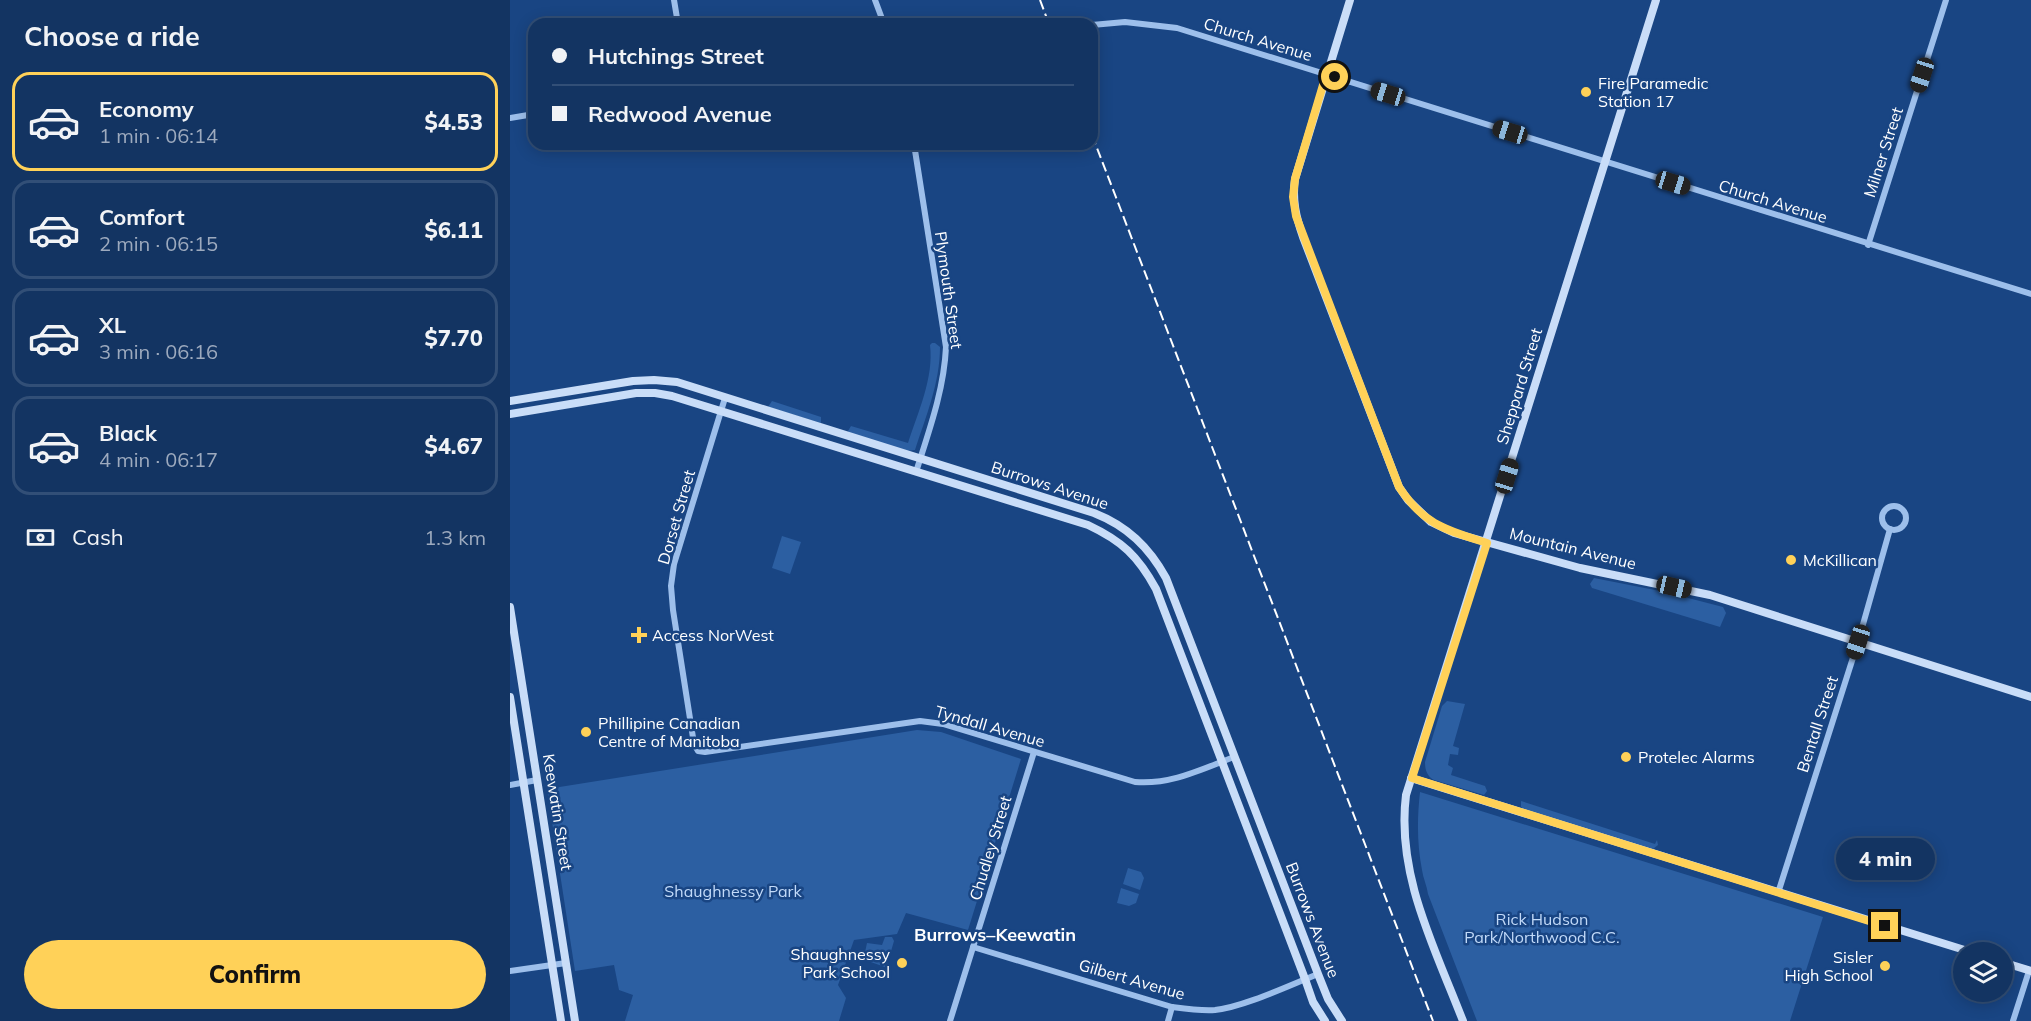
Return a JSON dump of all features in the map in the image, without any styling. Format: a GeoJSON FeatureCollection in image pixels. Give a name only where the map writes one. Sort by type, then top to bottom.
{"type":"FeatureCollection","features":[{"type":"Feature","properties":{"kind":"street"},"geometry":{"type":"LineString","coordinates":[[674,0],[677,18]]}},
{"type":"Feature","properties":{"kind":"street"},"geometry":{"type":"LineString","coordinates":[[875,0],[882,18]]}},
{"type":"Feature","properties":{"kind":"street","name":"Mountain Avenue"},"geometry":{"type":"LineString","coordinates":[[1350,0],[1295,179],[1293,197],[1303,237],[1399,487],[1414,507],[1431,522],[1454,533],[1580,568],[1710,596],[2031,697]]}},
{"type":"Feature","properties":{"kind":"street","name":"Sheppard Street"},"geometry":{"type":"LineString","coordinates":[[1463,1021],[1417,901],[1408,869],[1404,813],[1406,795],[1656,0]]}},
{"type":"Feature","properties":{"kind":"street","name":"Milner Street"},"geometry":{"type":"LineString","coordinates":[[1868,245],[1946,0]]}},
{"type":"Feature","properties":{"kind":"street","name":"Church Avenue"},"geometry":{"type":"LineString","coordinates":[[1098,24],[1125,22],[1177,28],[2031,294]]}},
{"type":"Feature","properties":{"kind":"street"},"geometry":{"type":"LineString","coordinates":[[510,118],[528,115]]}},
{"type":"Feature","properties":{"kind":"street","name":"Plymouth Street"},"geometry":{"type":"LineString","coordinates":[[915,150],[946,347],[940,391],[916,472]]}},
{"type":"Feature","properties":{"kind":"street","name":"Burrows Avenue"},"geometry":{"type":"LineString","coordinates":[[510,401],[654,380],[677,382],[1094,513],[1126,529],[1156,560],[1166,578],[1318,974],[1328,999],[1342,1021]]}},
{"type":"Feature","properties":{"kind":"street"},"geometry":{"type":"LineString","coordinates":[[590,388],[592,401]]}},
{"type":"Feature","properties":{"kind":"street","name":"Burrows Avenue"},"geometry":{"type":"LineString","coordinates":[[510,414],[636,393],[672,396],[1088,525],[1107,534],[1130,551],[1148,574],[1156,590],[1314,1002],[1325,1021]]}},
{"type":"Feature","properties":{"kind":"street","name":"Dorset Street"},"geometry":{"type":"LineString","coordinates":[[698,751],[694,744],[684,683],[671,586],[674,564],[725,398]]}},
{"type":"Feature","properties":{"kind":"street","name":"Bentall Street"},"geometry":{"type":"LineString","coordinates":[[1778,893],[1858,642],[1890,529]]}},
{"type":"Feature","properties":{"kind":"street","name":"Keewatin Street"},"geometry":{"type":"LineString","coordinates":[[510,608],[575,1021]]}},
{"type":"Feature","properties":{"kind":"street","name":"Keewatin Street"},"geometry":{"type":"LineString","coordinates":[[510,697],[561,1021]]}},
{"type":"Feature","properties":{"kind":"street","name":"Tyndall Avenue"},"geometry":{"type":"LineString","coordinates":[[698,751],[705,752],[920,721],[943,724],[1127,781],[1146,783],[1177,778],[1234,757]]}},
{"type":"Feature","properties":{"kind":"street","name":"Chudley Street"},"geometry":{"type":"LineString","coordinates":[[950,1021],[1034,752]]}},
{"type":"Feature","properties":{"kind":"street"},"geometry":{"type":"LineString","coordinates":[[1412,778],[1953,946]]}},
{"type":"Feature","properties":{"kind":"street"},"geometry":{"type":"LineString","coordinates":[[510,785],[537,780]]}},
{"type":"Feature","properties":{"kind":"street","name":"Gilbert Avenue"},"geometry":{"type":"LineString","coordinates":[[973,947],[1172,1007],[1200,1010],[1226,1008],[1318,974]]}},
{"type":"Feature","properties":{"kind":"street"},"geometry":{"type":"LineString","coordinates":[[510,971],[566,963]]}},
{"type":"Feature","properties":{"kind":"street"},"geometry":{"type":"LineString","coordinates":[[2013,966],[2030,971],[2013,1021]]}},
{"type":"Feature","properties":{"kind":"street"},"geometry":{"type":"LineString","coordinates":[[1168,1021],[1172,1007]]}},
{"type":"Feature","properties":{"kind":"green space"},"geometry":{"type":"Polygon","coordinates":[[[932,343],[940,347],[938,374],[915,450],[907,451],[850,434],[848,431],[851,426],[908,443],[930,370],[930,345],[932,343]]]}},
{"type":"Feature","properties":{"kind":"green space"},"geometry":{"type":"Polygon","coordinates":[[[772,401],[821,417],[821,423],[768,407],[772,401]]]}},
{"type":"Feature","properties":{"kind":"green space"},"geometry":{"type":"Polygon","coordinates":[[[782,536],[801,542],[790,574],[772,568],[782,536]]]}},
{"type":"Feature","properties":{"kind":"green space"},"geometry":{"type":"Polygon","coordinates":[[[1594,578],[1665,592],[1723,607],[1726,613],[1720,627],[1592,588],[1590,584],[1594,578]]]}},
{"type":"Feature","properties":{"kind":"green space"},"geometry":{"type":"Polygon","coordinates":[[[1447,701],[1465,704],[1453,746],[1459,748],[1458,755],[1450,754],[1448,765],[1453,768],[1451,775],[1485,786],[1487,791],[1484,795],[1434,780],[1425,768],[1442,706],[1447,701]]]}},
{"type":"Feature","properties":{"kind":"green space","name":"Shaughnessy Park"},"geometry":{"type":"Polygon","coordinates":[[[917,730],[941,732],[1021,759],[968,930],[906,913],[897,934],[854,940],[838,985],[846,998],[839,1021],[625,1021],[633,995],[619,990],[614,965],[575,971],[547,789],[917,730]]]}},
{"type":"Feature","properties":{"kind":"green space","name":"Rick Hudson Park/Northwood C.C."},"geometry":{"type":"Polygon","coordinates":[[[1420,792],[1823,917],[1790,1021],[1477,1021],[1423,876],[1418,831],[1420,792]]]}},
{"type":"Feature","properties":{"kind":"green space"},"geometry":{"type":"Polygon","coordinates":[[[1521,801],[1655,844],[1657,840],[1658,845],[1653,849],[1523,809],[1521,801]]]}},
{"type":"Feature","properties":{"kind":"green space"},"geometry":{"type":"Polygon","coordinates":[[[1128,868],[1141,872],[1144,878],[1140,890],[1123,884],[1128,868]]]}},
{"type":"Feature","properties":{"kind":"green space"},"geometry":{"type":"Polygon","coordinates":[[[1121,888],[1139,894],[1136,903],[1129,906],[1117,903],[1121,888]]]}},
{"type":"Feature","properties":{"kind":"green space"},"geometry":{"type":"Polygon","coordinates":[[[885,937],[892,937],[894,941],[887,965],[885,967],[865,960],[867,943],[882,945],[885,937]]]}},
{"type":"Feature","properties":{"kind":"railway"},"geometry":{"type":"LineString","coordinates":[[1040,0],[1047,18]]}},
{"type":"Feature","properties":{"kind":"railway"},"geometry":{"type":"LineString","coordinates":[[1098,150],[1433,1021]]}},
{"type":"Feature","properties":{"kind":"place","name":"Fire Paramedic Station 17"},"geometry":{"type":"Point","coordinates":[1586,92]}},
{"type":"Feature","properties":{"kind":"place","name":"McKillican"},"geometry":{"type":"Point","coordinates":[1791,560]}},
{"type":"Feature","properties":{"kind":"place","name":"Access NorWest"},"geometry":{"type":"Point","coordinates":[639,635]}},
{"type":"Feature","properties":{"kind":"place","name":"Phillipine Canadian Centre of Manitoba"},"geometry":{"type":"Point","coordinates":[586,732]}},
{"type":"Feature","properties":{"kind":"place","name":"Protelec Alarms"},"geometry":{"type":"Point","coordinates":[1626,757]}},
{"type":"Feature","properties":{"kind":"place","name":"Shaughnessy Park School"},"geometry":{"type":"Point","coordinates":[902,963]}},
{"type":"Feature","properties":{"kind":"place","name":"Sisler High School"},"geometry":{"type":"Point","coordinates":[1885,966]}},
{"type":"Feature","properties":{"kind":"district","name":"Burrows–Keewatin"},"geometry":{"type":"Point","coordinates":[995,935]}},
{"type":"Feature","properties":{"kind":"route"},"geometry":{"type":"LineString","coordinates":[[1335,77],[1326,75],[1295,179],[1293,197],[1296,216],[1399,487],[1414,507],[1431,522],[1454,533],[1487,543],[1412,778],[1885,926]]}}]}
